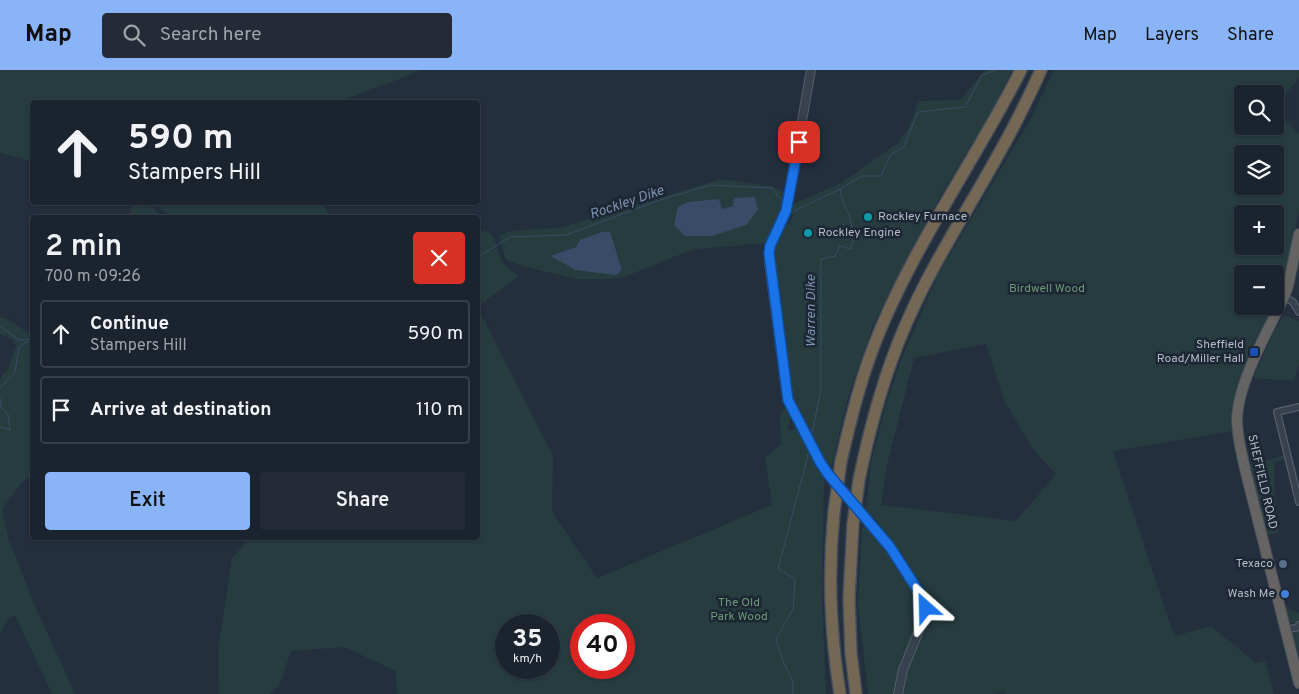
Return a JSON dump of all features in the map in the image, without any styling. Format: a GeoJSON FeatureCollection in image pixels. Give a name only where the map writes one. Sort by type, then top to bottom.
{"type":"FeatureCollection","features":[{"type":"Feature","properties":{"kind":"highway"},"geometry":{"type":"LineString","coordinates":[[840,694],[830,601],[831,558],[834,512],[841,461],[855,402],[873,347],[889,311],[925,240],[988,132],[1021,70]]}},
{"type":"Feature","properties":{"kind":"highway"},"geometry":{"type":"LineString","coordinates":[[856,694],[851,653],[849,598],[853,524],[866,444],[877,403],[906,324],[940,254],[1018,119],[1041,70]]}},
{"type":"Feature","properties":{"kind":"highway","name":"SHEFFIELD ROAD"},"geometry":{"type":"LineString","coordinates":[[1284,297],[1299,234]]}},
{"type":"Feature","properties":{"kind":"highway","name":"SHEFFIELD ROAD"},"geometry":{"type":"LineString","coordinates":[[1276,315],[1246,380],[1240,399],[1237,425],[1238,439],[1299,683]]}},
{"type":"Feature","properties":{"kind":"street"},"geometry":{"type":"LineString","coordinates":[[811,70],[791,190],[783,220],[770,246],[769,253],[788,400],[820,462],[890,547],[919,592],[926,608],[919,633],[903,670],[898,694]]}},
{"type":"Feature","properties":{"kind":"street"},"geometry":{"type":"LineString","coordinates":[[1284,297],[1292,302],[1299,312]]}},
{"type":"Feature","properties":{"kind":"street"},"geometry":{"type":"LineString","coordinates":[[1299,407],[1277,412],[1299,502]]}},
{"type":"Feature","properties":{"kind":"street"},"geometry":{"type":"LineString","coordinates":[[1286,629],[1299,626]]}},
{"type":"Feature","properties":{"kind":"green space"},"geometry":{"type":"Polygon","coordinates":[[[0,70],[420,70],[344,100],[30,100],[30,160],[0,153],[0,70]]]}},
{"type":"Feature","properties":{"kind":"green space"},"geometry":{"type":"Polygon","coordinates":[[[985,70],[1012,70],[990,114],[917,238],[873,325],[848,397],[831,468],[805,426],[792,399],[772,252],[786,225],[793,217],[791,210],[793,204],[841,183],[898,143],[909,127],[918,101],[960,100],[985,70]]]}},
{"type":"Feature","properties":{"kind":"green space","name":"Birdwell Wood"},"geometry":{"type":"Polygon","coordinates":[[[1054,70],[1299,70],[1299,77],[1284,96],[1284,85],[1234,85],[1234,135],[1284,135],[1284,118],[1299,134],[1299,211],[1284,283],[1284,265],[1234,265],[1234,315],[1271,315],[1236,389],[1232,431],[1113,451],[1174,636],[1211,626],[1256,663],[1265,661],[1274,694],[1005,694],[1005,691],[993,694],[901,694],[929,611],[925,597],[893,543],[879,527],[878,521],[870,516],[866,510],[871,463],[886,404],[901,360],[938,274],[1029,122],[1054,70]],[[986,344],[914,358],[887,465],[881,505],[1016,521],[1056,474],[1035,452],[1004,400],[986,344]]]}},
{"type":"Feature","properties":{"kind":"green space"},"geometry":{"type":"Polygon","coordinates":[[[721,179],[772,186],[786,194],[783,211],[768,243],[696,249],[624,277],[576,279],[506,260],[499,236],[510,231],[559,228],[721,179]],[[755,197],[722,210],[719,199],[675,225],[758,210],[755,197]],[[576,247],[550,256],[576,270],[576,247]]]}},
{"type":"Feature","properties":{"kind":"green space"},"geometry":{"type":"Polygon","coordinates":[[[132,205],[148,205],[161,215],[130,215],[132,205]]]}},
{"type":"Feature","properties":{"kind":"green space"},"geometry":{"type":"Polygon","coordinates":[[[156,205],[324,205],[330,215],[169,215],[156,205]]]}},
{"type":"Feature","properties":{"kind":"green space"},"geometry":{"type":"Polygon","coordinates":[[[480,230],[492,236],[502,262],[519,276],[480,305],[480,230]]]}},
{"type":"Feature","properties":{"kind":"green space","name":"The Old Park Wood"},"geometry":{"type":"Polygon","coordinates":[[[480,312],[553,456],[552,512],[597,578],[772,505],[765,457],[781,444],[780,413],[787,407],[791,414],[788,430],[798,429],[824,479],[822,594],[826,694],[397,694],[396,671],[344,647],[291,651],[280,684],[270,694],[219,694],[218,651],[232,558],[248,540],[480,540],[480,312]]]}},
{"type":"Feature","properties":{"kind":"green space"},"geometry":{"type":"Polygon","coordinates":[[[1285,315],[1299,321],[1299,364],[1294,381],[1253,378],[1275,329],[1285,315]]]}},
{"type":"Feature","properties":{"kind":"green space"},"geometry":{"type":"Polygon","coordinates":[[[0,318],[5,318],[30,333],[30,476],[23,481],[2,509],[9,540],[32,599],[75,694],[52,694],[15,615],[9,619],[0,633],[0,379],[9,367],[16,345],[10,338],[0,334],[0,318]]]}},
{"type":"Feature","properties":{"kind":"green space"},"geometry":{"type":"Polygon","coordinates":[[[1285,455],[1286,459],[1274,462],[1275,498],[1279,533],[1267,535],[1249,465],[1285,455]]]}},
{"type":"Feature","properties":{"kind":"green space"},"geometry":{"type":"Polygon","coordinates":[[[867,523],[890,551],[922,605],[921,617],[895,694],[868,694],[858,606],[862,528],[867,523]]]}},
{"type":"Feature","properties":{"kind":"green space"},"geometry":{"type":"Polygon","coordinates":[[[1285,606],[1299,613],[1299,621],[1294,623],[1288,620],[1285,606]]]}},
{"type":"Feature","properties":{"kind":"green space"},"geometry":{"type":"Polygon","coordinates":[[[1299,631],[1299,661],[1292,632],[1299,631]]]}},
{"type":"Feature","properties":{"kind":"water"},"geometry":{"type":"Polygon","coordinates":[[[755,197],[758,210],[746,225],[712,236],[685,236],[674,225],[678,207],[688,202],[719,199],[722,209],[733,206],[734,198],[755,197]]]}},
{"type":"Feature","properties":{"kind":"water"},"geometry":{"type":"Polygon","coordinates":[[[602,232],[610,232],[622,270],[616,275],[576,270],[550,256],[576,247],[580,240],[602,232]]]}},
{"type":"Feature","properties":{"kind":"waterway","name":"Rockley Dike"},"geometry":{"type":"LineString","coordinates":[[794,211],[862,176],[881,176],[891,154],[903,148],[918,112],[965,107],[982,75],[996,70]]}},
{"type":"Feature","properties":{"kind":"waterway","name":"Rockley Dike"},"geometry":{"type":"LineString","coordinates":[[480,256],[510,237],[566,235],[657,201],[710,185],[772,188],[782,201]]}},
{"type":"Feature","properties":{"kind":"waterway","name":"Warren Dike"},"geometry":{"type":"LineString","coordinates":[[812,433],[821,389],[821,259],[835,256],[840,246],[850,249],[857,235],[852,228],[840,189]]}},
{"type":"Feature","properties":{"kind":"waterway"},"geometry":{"type":"LineString","coordinates":[[0,326],[19,340],[30,339]]}},
{"type":"Feature","properties":{"kind":"waterway"},"geometry":{"type":"LineString","coordinates":[[0,388],[15,372],[19,347],[30,339]]}},
{"type":"Feature","properties":{"kind":"waterway"},"geometry":{"type":"LineString","coordinates":[[0,398],[1,407],[8,414],[10,430],[0,427]]}},
{"type":"Feature","properties":{"kind":"waterway","name":"Warren Dike"},"geometry":{"type":"LineString","coordinates":[[793,694],[793,682],[783,661],[776,639],[793,609],[795,579],[778,569],[809,449]]}},
{"type":"Feature","properties":{"kind":"place","name":"Rockley Furnace"},"geometry":{"type":"Point","coordinates":[868,217]}},
{"type":"Feature","properties":{"kind":"place","name":"Rockley Engine"},"geometry":{"type":"Point","coordinates":[808,233]}},
{"type":"Feature","properties":{"kind":"place","name":"Sheffield Road/Miller Hall"},"geometry":{"type":"Point","coordinates":[1254,352]}},
{"type":"Feature","properties":{"kind":"place","name":"Texaco"},"geometry":{"type":"Point","coordinates":[1283,564]}},
{"type":"Feature","properties":{"kind":"place","name":"Wash Me"},"geometry":{"type":"Point","coordinates":[1285,594]}},
{"type":"Feature","properties":{"kind":"route"},"geometry":{"type":"LineString","coordinates":[[799,142],[786,211],[770,246],[769,253],[788,400],[820,462],[890,547],[919,592],[926,608]]}}]}
